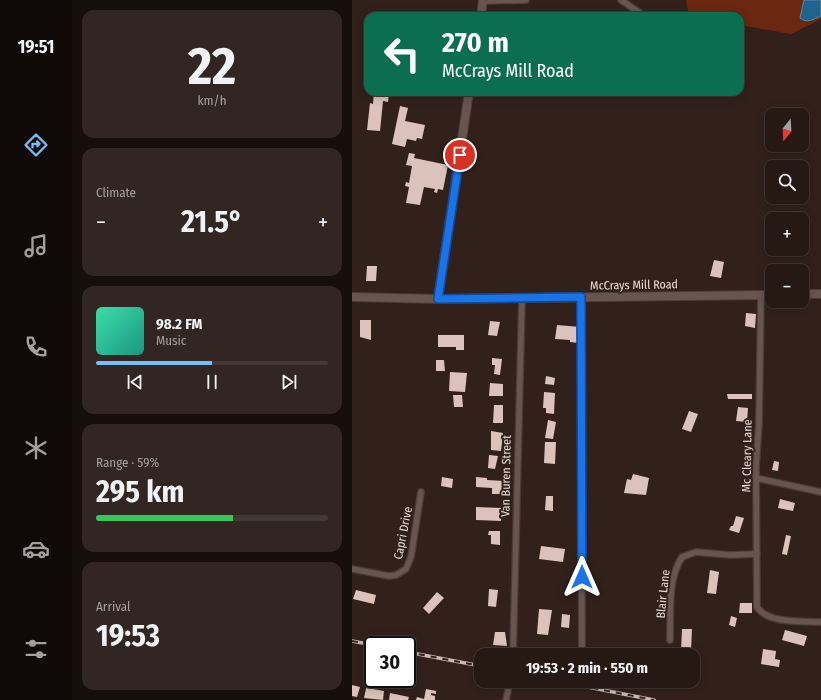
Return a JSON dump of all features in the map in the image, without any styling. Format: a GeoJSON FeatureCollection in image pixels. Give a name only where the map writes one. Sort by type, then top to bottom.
{"type":"FeatureCollection","features":[{"type":"Feature","properties":{"kind":"street"},"geometry":{"type":"LineString","coordinates":[[482,12],[483,1],[526,0]]}},
{"type":"Feature","properties":{"kind":"street"},"geometry":{"type":"LineString","coordinates":[[621,0],[639,12]]}},
{"type":"Feature","properties":{"kind":"street"},"geometry":{"type":"LineString","coordinates":[[438,299],[468,96]]}},
{"type":"Feature","properties":{"kind":"street"},"geometry":{"type":"LineString","coordinates":[[809,294],[821,294]]}},
{"type":"Feature","properties":{"kind":"street","name":"Mc Cleary Lane"},"geometry":{"type":"LineString","coordinates":[[761,295],[756,478],[757,607],[764,615],[777,619],[821,622]]}},
{"type":"Feature","properties":{"kind":"street","name":"McCrays Mill Road"},"geometry":{"type":"LineString","coordinates":[[352,297],[438,299],[765,295]]}},
{"type":"Feature","properties":{"kind":"street"},"geometry":{"type":"LineString","coordinates":[[581,297],[582,648]]}},
{"type":"Feature","properties":{"kind":"street","name":"Van Buren Street"},"geometry":{"type":"LineString","coordinates":[[513,648],[522,298]]}},
{"type":"Feature","properties":{"kind":"street"},"geometry":{"type":"LineString","coordinates":[[756,478],[821,492]]}},
{"type":"Feature","properties":{"kind":"street","name":"Capri Drive"},"geometry":{"type":"LineString","coordinates":[[352,569],[389,576],[396,575],[406,569],[411,557],[421,492]]}},
{"type":"Feature","properties":{"kind":"street","name":"Blair Lane"},"geometry":{"type":"LineString","coordinates":[[670,640],[671,594],[676,568],[682,557],[696,552],[730,555],[757,554]]}},
{"type":"Feature","properties":{"kind":"street"},"geometry":{"type":"LineString","coordinates":[[506,700],[509,688]]}},
{"type":"Feature","properties":{"kind":"shaded area"},"geometry":{"type":"Polygon","coordinates":[[[686,0],[821,0],[821,19],[791,34],[744,26],[744,12],[688,12],[686,0]]]}},
{"type":"Feature","properties":{"kind":"water"},"geometry":{"type":"Polygon","coordinates":[[[804,0],[821,0],[821,16],[808,21],[800,18],[804,0]]]}},
{"type":"Feature","properties":{"kind":"building"},"geometry":{"type":"Polygon","coordinates":[[[374,96],[389,96],[388,102],[383,101],[380,131],[367,130],[370,103],[373,104],[374,96]]]}},
{"type":"Feature","properties":{"kind":"building"},"geometry":{"type":"Polygon","coordinates":[[[400,106],[408,108],[405,121],[425,125],[422,139],[417,138],[416,141],[407,139],[405,147],[392,144],[400,106]]]}},
{"type":"Feature","properties":{"kind":"building"},"geometry":{"type":"Polygon","coordinates":[[[409,153],[415,154],[414,158],[448,165],[443,190],[438,189],[437,193],[434,192],[435,189],[424,187],[420,205],[406,203],[409,187],[405,186],[406,182],[409,183],[412,166],[406,165],[409,153]]]}},
{"type":"Feature","properties":{"kind":"building"},"geometry":{"type":"Polygon","coordinates":[[[714,260],[724,262],[721,278],[710,276],[714,260]]]}},
{"type":"Feature","properties":{"kind":"building"},"geometry":{"type":"Polygon","coordinates":[[[367,266],[377,266],[376,281],[366,281],[367,266]]]}},
{"type":"Feature","properties":{"kind":"building"},"geometry":{"type":"Polygon","coordinates":[[[746,313],[756,314],[755,328],[745,326],[746,313]]]}},
{"type":"Feature","properties":{"kind":"building"},"geometry":{"type":"Polygon","coordinates":[[[360,320],[371,320],[371,340],[360,337],[360,320]]]}},
{"type":"Feature","properties":{"kind":"building"},"geometry":{"type":"Polygon","coordinates":[[[490,321],[500,322],[497,336],[488,335],[490,321]]]}},
{"type":"Feature","properties":{"kind":"building"},"geometry":{"type":"Polygon","coordinates":[[[557,325],[580,327],[578,343],[570,342],[570,340],[555,339],[557,325]]]}},
{"type":"Feature","properties":{"kind":"building"},"geometry":{"type":"Polygon","coordinates":[[[438,335],[464,335],[464,350],[456,350],[456,347],[438,347],[438,335]]]}},
{"type":"Feature","properties":{"kind":"building"},"geometry":{"type":"Polygon","coordinates":[[[492,358],[502,359],[500,375],[494,374],[495,365],[492,365],[492,358]]]}},
{"type":"Feature","properties":{"kind":"building"},"geometry":{"type":"Polygon","coordinates":[[[436,360],[444,360],[445,371],[436,371],[436,360]]]}},
{"type":"Feature","properties":{"kind":"building"},"geometry":{"type":"Polygon","coordinates":[[[450,372],[467,373],[465,392],[449,391],[450,372]]]}},
{"type":"Feature","properties":{"kind":"building"},"geometry":{"type":"Polygon","coordinates":[[[546,376],[555,378],[554,385],[545,384],[546,376]]]}},
{"type":"Feature","properties":{"kind":"building"},"geometry":{"type":"Polygon","coordinates":[[[490,383],[503,384],[503,396],[489,396],[490,383]]]}},
{"type":"Feature","properties":{"kind":"building"},"geometry":{"type":"Polygon","coordinates":[[[544,392],[555,393],[554,414],[546,413],[546,408],[543,408],[544,392]]]}},
{"type":"Feature","properties":{"kind":"building"},"geometry":{"type":"Polygon","coordinates":[[[727,394],[752,394],[752,399],[728,399],[727,394]]]}},
{"type":"Feature","properties":{"kind":"building"},"geometry":{"type":"Polygon","coordinates":[[[453,395],[462,395],[463,407],[454,407],[453,395]]]}},
{"type":"Feature","properties":{"kind":"building"},"geometry":{"type":"Polygon","coordinates":[[[494,405],[503,405],[503,423],[493,423],[494,405]]]}},
{"type":"Feature","properties":{"kind":"building"},"geometry":{"type":"Polygon","coordinates":[[[738,407],[748,408],[747,422],[736,421],[738,407]]]}},
{"type":"Feature","properties":{"kind":"building"},"geometry":{"type":"Polygon","coordinates":[[[689,411],[698,414],[691,432],[682,429],[689,411]]]}},
{"type":"Feature","properties":{"kind":"building"},"geometry":{"type":"Polygon","coordinates":[[[548,420],[556,422],[553,439],[545,438],[548,420]]]}},
{"type":"Feature","properties":{"kind":"building"},"geometry":{"type":"Polygon","coordinates":[[[491,431],[503,433],[501,451],[491,450],[491,431]]]}},
{"type":"Feature","properties":{"kind":"building"},"geometry":{"type":"Polygon","coordinates":[[[545,442],[556,442],[555,464],[544,463],[545,442]]]}},
{"type":"Feature","properties":{"kind":"building"},"geometry":{"type":"Polygon","coordinates":[[[489,455],[498,456],[495,469],[488,468],[489,455]]]}},
{"type":"Feature","properties":{"kind":"building"},"geometry":{"type":"Polygon","coordinates":[[[774,461],[779,462],[778,471],[772,470],[774,461]]]}},
{"type":"Feature","properties":{"kind":"building"},"geometry":{"type":"Polygon","coordinates":[[[633,474],[649,478],[646,495],[624,493],[627,479],[631,480],[633,474]]]}},
{"type":"Feature","properties":{"kind":"building"},"geometry":{"type":"Polygon","coordinates":[[[442,477],[453,479],[452,488],[441,486],[442,477]]]}},
{"type":"Feature","properties":{"kind":"building"},"geometry":{"type":"Polygon","coordinates":[[[476,477],[487,478],[487,480],[504,481],[503,494],[492,494],[492,488],[476,487],[476,477]]]}},
{"type":"Feature","properties":{"kind":"building"},"geometry":{"type":"Polygon","coordinates":[[[546,496],[553,496],[553,511],[545,510],[546,496]]]}},
{"type":"Feature","properties":{"kind":"building"},"geometry":{"type":"Polygon","coordinates":[[[780,499],[795,503],[793,511],[778,508],[780,499]]]}},
{"type":"Feature","properties":{"kind":"building"},"geometry":{"type":"Polygon","coordinates":[[[476,507],[502,508],[501,521],[476,520],[476,507]]]}},
{"type":"Feature","properties":{"kind":"building"},"geometry":{"type":"Polygon","coordinates":[[[736,516],[744,518],[739,533],[729,530],[731,526],[733,526],[736,516]]]}},
{"type":"Feature","properties":{"kind":"building"},"geometry":{"type":"Polygon","coordinates":[[[489,531],[500,531],[500,545],[491,544],[491,535],[488,535],[489,531]]]}},
{"type":"Feature","properties":{"kind":"building"},"geometry":{"type":"Polygon","coordinates":[[[786,535],[791,536],[787,555],[782,554],[786,535]]]}},
{"type":"Feature","properties":{"kind":"building"},"geometry":{"type":"Polygon","coordinates":[[[541,546],[565,549],[563,562],[539,559],[541,546]]]}},
{"type":"Feature","properties":{"kind":"building"},"geometry":{"type":"Polygon","coordinates":[[[710,570],[719,572],[716,594],[707,593],[710,570]]]}},
{"type":"Feature","properties":{"kind":"building"},"geometry":{"type":"Polygon","coordinates":[[[489,589],[498,590],[496,607],[488,606],[489,589]]]}},
{"type":"Feature","properties":{"kind":"building"},"geometry":{"type":"Polygon","coordinates":[[[356,590],[376,595],[374,604],[353,599],[356,590]]]}},
{"type":"Feature","properties":{"kind":"building"},"geometry":{"type":"Polygon","coordinates":[[[437,592],[444,598],[429,614],[423,608],[437,592]]]}},
{"type":"Feature","properties":{"kind":"building"},"geometry":{"type":"Polygon","coordinates":[[[740,603],[752,603],[752,613],[739,613],[740,603]]]}},
{"type":"Feature","properties":{"kind":"building"},"geometry":{"type":"Polygon","coordinates":[[[539,609],[552,610],[548,635],[537,634],[539,609]]]}},
{"type":"Feature","properties":{"kind":"building"},"geometry":{"type":"Polygon","coordinates":[[[562,614],[570,615],[569,628],[561,627],[562,614]]]}},
{"type":"Feature","properties":{"kind":"building"},"geometry":{"type":"Polygon","coordinates":[[[731,616],[737,618],[735,627],[729,625],[731,616]]]}},
{"type":"Feature","properties":{"kind":"building"},"geometry":{"type":"Polygon","coordinates":[[[682,629],[692,629],[691,648],[681,648],[682,629]]]}},
{"type":"Feature","properties":{"kind":"building"},"geometry":{"type":"Polygon","coordinates":[[[785,630],[807,636],[804,646],[782,640],[785,630]]]}},
{"type":"Feature","properties":{"kind":"building"},"geometry":{"type":"Polygon","coordinates":[[[495,632],[505,632],[507,646],[493,645],[495,632]]]}},
{"type":"Feature","properties":{"kind":"building"},"geometry":{"type":"Polygon","coordinates":[[[763,649],[776,651],[775,659],[780,660],[779,667],[761,664],[763,649]]]}},
{"type":"Feature","properties":{"kind":"building"},"geometry":{"type":"Polygon","coordinates":[[[352,685],[360,687],[357,697],[352,696],[352,685]]]}},
{"type":"Feature","properties":{"kind":"building"},"geometry":{"type":"Polygon","coordinates":[[[366,688],[384,691],[383,700],[364,698],[366,688]]]}},
{"type":"Feature","properties":{"kind":"building"},"geometry":{"type":"Polygon","coordinates":[[[426,689],[436,691],[436,694],[431,693],[431,695],[435,696],[435,700],[416,700],[417,697],[424,699],[426,689]]]}},
{"type":"Feature","properties":{"kind":"building"},"geometry":{"type":"Polygon","coordinates":[[[390,693],[409,697],[408,700],[389,700],[390,693]]]}},
{"type":"Feature","properties":{"kind":"railway"},"geometry":{"type":"LineString","coordinates":[[352,641],[364,643]]}},
{"type":"Feature","properties":{"kind":"railway"},"geometry":{"type":"LineString","coordinates":[[416,654],[474,665]]}},
{"type":"Feature","properties":{"kind":"railway"},"geometry":{"type":"LineString","coordinates":[[593,688],[654,700]]}},
{"type":"Feature","properties":{"kind":"route"},"geometry":{"type":"LineString","coordinates":[[460,155],[438,299],[581,297],[582,577]]}}]}
